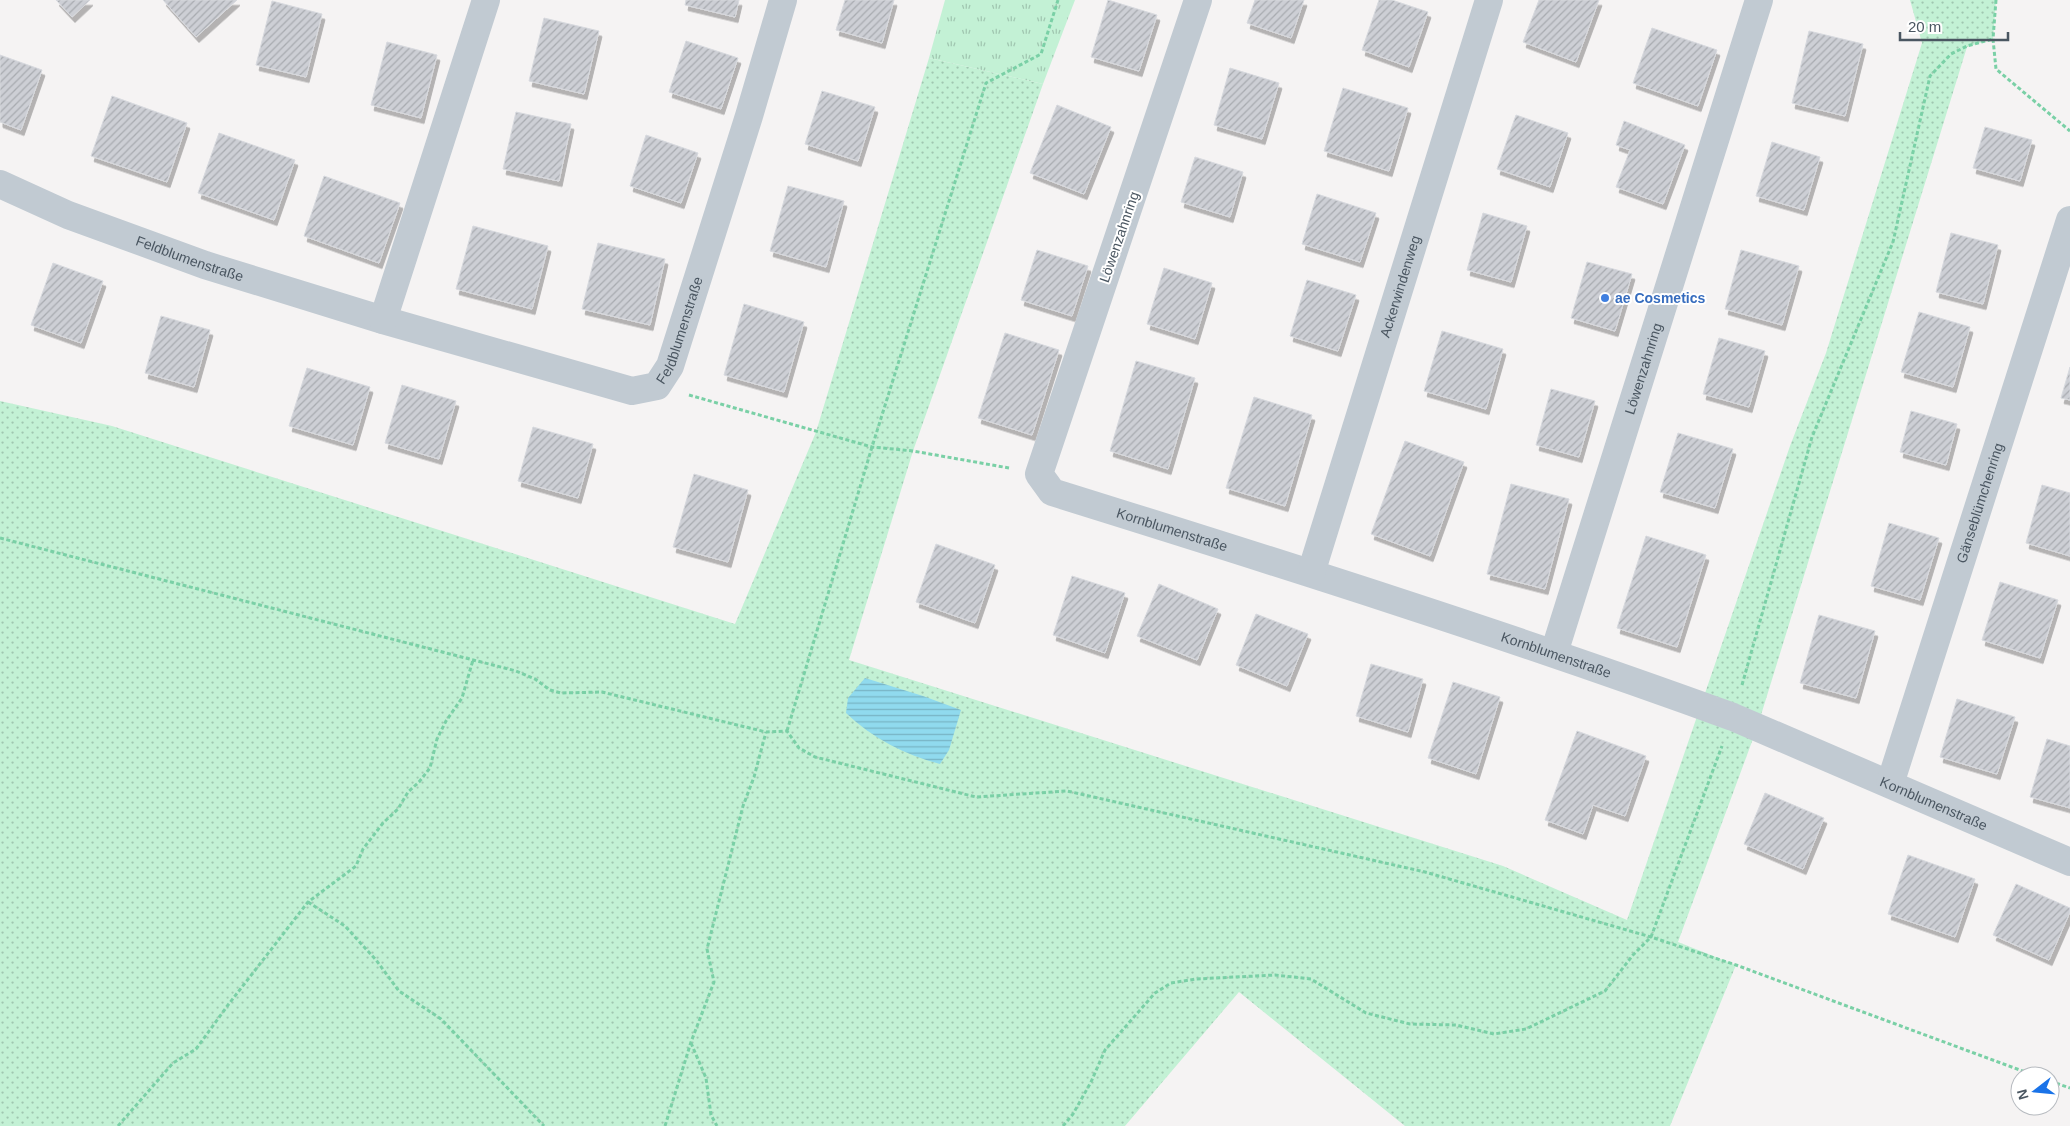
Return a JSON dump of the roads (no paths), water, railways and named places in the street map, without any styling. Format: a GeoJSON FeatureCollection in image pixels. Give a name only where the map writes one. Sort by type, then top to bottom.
{"type":"FeatureCollection","features":[{"type":"Feature","properties":{"kind":"street","name":"Feldblumenstraße"},"geometry":{"type":"LineString","coordinates":[[0,184],[68,216],[205,265],[383,320],[632,391],[657,386],[670,366],[749,116],[783,0]]}},
{"type":"Feature","properties":{"kind":"street","name":"Löwenzahnring"},"geometry":{"type":"LineString","coordinates":[[1039,474],[1198,0]]}},
{"type":"Feature","properties":{"kind":"street","name":"Ackerwindenweg"},"geometry":{"type":"LineString","coordinates":[[1311,572],[1489,0]]}},
{"type":"Feature","properties":{"kind":"street","name":"Löwenzahnring"},"geometry":{"type":"LineString","coordinates":[[1554,653],[1759,0]]}},
{"type":"Feature","properties":{"kind":"street"},"geometry":{"type":"LineString","coordinates":[[383,320],[478,2]]}},
{"type":"Feature","properties":{"kind":"street","name":"Gänseblümchenring"},"geometry":{"type":"LineString","coordinates":[[1890,784],[2070,220]]}},
{"type":"Feature","properties":{"kind":"street","name":"Kornblumenstraße"},"geometry":{"type":"LineString","coordinates":[[1039,474],[1052,492],[1311,572],[1554,653],[1732,718],[2070,862]]}},
{"type":"Feature","properties":{"kind":"water"},"geometry":{"type":"Polygon","coordinates":[[[865,678],[961,710],[949,750],[940,764],[914,756],[878,738],[846,713],[848,698],[865,678]]]}},
{"type":"Feature","properties":{"kind":"place","name":"ae Cosmetics"},"geometry":{"type":"Point","coordinates":[1605,298]}}]}
